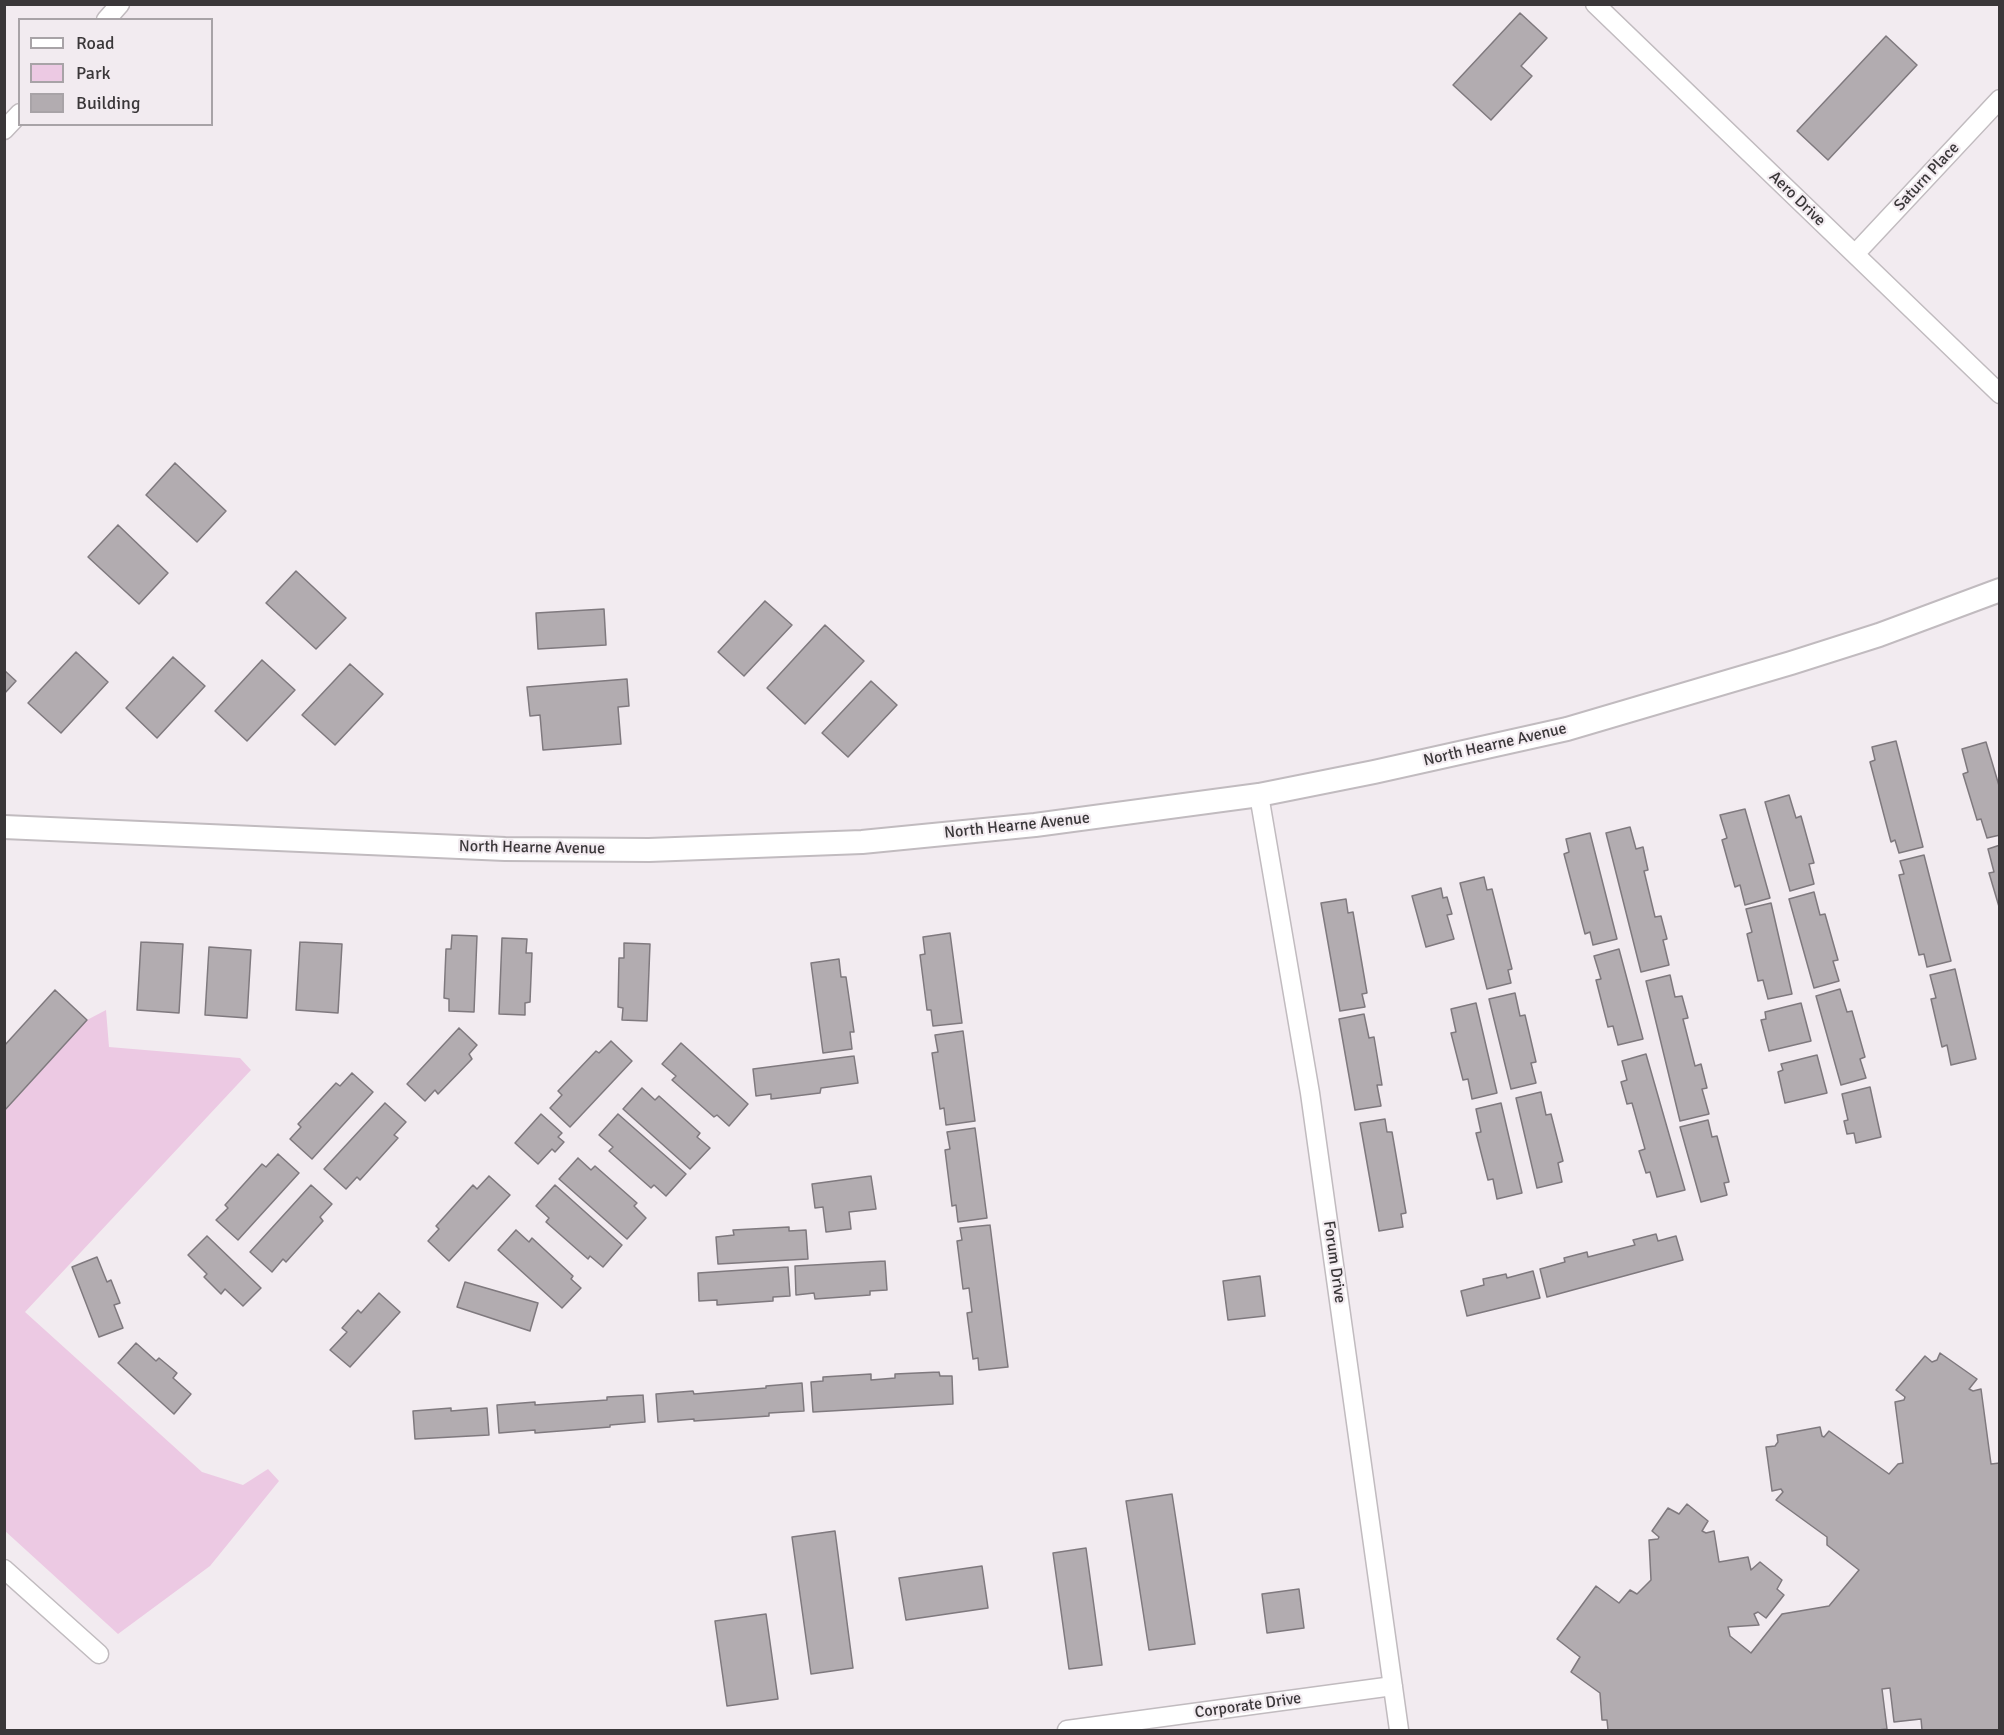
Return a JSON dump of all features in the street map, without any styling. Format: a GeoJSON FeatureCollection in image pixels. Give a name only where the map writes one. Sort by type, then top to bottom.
{"type":"FeatureCollection","features":[{"type":"Feature","properties":{"kind":"main road","name":"North Hearne Avenue"},"geometry":{"type":"LineString","coordinates":[[4,827],[505,849],[649,850],[862,842],[978,832],[1258,795],[1567,729],[1802,660],[1879,635],[2000,590]]}},
{"type":"Feature","properties":{"kind":"street"},"geometry":{"type":"LineString","coordinates":[[108,18],[120,4]]}},
{"type":"Feature","properties":{"kind":"street","name":"Aero Drive"},"geometry":{"type":"LineString","coordinates":[[1594,4],[2000,394]]}},
{"type":"Feature","properties":{"kind":"street","name":"Saturn Place"},"geometry":{"type":"LineString","coordinates":[[1855,254],[2000,99]]}},
{"type":"Feature","properties":{"kind":"street"},"geometry":{"type":"LineString","coordinates":[[4,130],[18,116]]}},
{"type":"Feature","properties":{"kind":"street","name":"Forum Drive"},"geometry":{"type":"LineString","coordinates":[[1258,795],[1310,1093],[1399,1731]]}},
{"type":"Feature","properties":{"kind":"street"},"geometry":{"type":"LineString","coordinates":[[4,1569],[99,1654]]}},
{"type":"Feature","properties":{"kind":"street","name":"Corporate Drive"},"geometry":{"type":"LineString","coordinates":[[1067,1731],[1392,1686]]}},
{"type":"Feature","properties":{"kind":"green space"},"geometry":{"type":"Polygon","coordinates":[[[106,1010],[109,1047],[240,1058],[251,1070],[25,1312],[202,1472],[243,1485],[268,1469],[279,1481],[210,1566],[118,1634],[4,1530],[5,1111],[87,1020],[106,1010]]]}},
{"type":"Feature","properties":{"kind":"building"},"geometry":{"type":"Polygon","coordinates":[[[1520,13],[1547,38],[1521,66],[1532,76],[1491,120],[1453,85],[1520,13]]]}},
{"type":"Feature","properties":{"kind":"building"},"geometry":{"type":"Polygon","coordinates":[[[1886,36],[1917,65],[1828,160],[1797,131],[1886,36]]]}},
{"type":"Feature","properties":{"kind":"building"},"geometry":{"type":"Polygon","coordinates":[[[175,463],[226,511],[197,542],[146,495],[175,463]]]}},
{"type":"Feature","properties":{"kind":"building"},"geometry":{"type":"Polygon","coordinates":[[[118,525],[168,573],[139,604],[88,557],[118,525]]]}},
{"type":"Feature","properties":{"kind":"building"},"geometry":{"type":"Polygon","coordinates":[[[296,571],[346,618],[316,649],[266,603],[296,571]]]}},
{"type":"Feature","properties":{"kind":"building"},"geometry":{"type":"Polygon","coordinates":[[[765,601],[792,625],[744,676],[718,652],[765,601]]]}},
{"type":"Feature","properties":{"kind":"building"},"geometry":{"type":"Polygon","coordinates":[[[604,609],[606,645],[538,649],[536,613],[604,609]]]}},
{"type":"Feature","properties":{"kind":"building"},"geometry":{"type":"Polygon","coordinates":[[[825,625],[864,661],[805,724],[767,688],[825,625]]]}},
{"type":"Feature","properties":{"kind":"building"},"geometry":{"type":"Polygon","coordinates":[[[76,652],[108,682],[61,733],[28,703],[76,652]]]}},
{"type":"Feature","properties":{"kind":"building"},"geometry":{"type":"Polygon","coordinates":[[[173,657],[205,686],[157,738],[126,708],[173,657]]]}},
{"type":"Feature","properties":{"kind":"building"},"geometry":{"type":"Polygon","coordinates":[[[262,660],[295,690],[247,741],[215,711],[262,660]]]}},
{"type":"Feature","properties":{"kind":"building"},"geometry":{"type":"Polygon","coordinates":[[[350,664],[383,694],[335,745],[302,715],[350,664]]]}},
{"type":"Feature","properties":{"kind":"building"},"geometry":{"type":"Polygon","coordinates":[[[4,670],[16,681],[4,694],[4,670]]]}},
{"type":"Feature","properties":{"kind":"building"},"geometry":{"type":"Polygon","coordinates":[[[627,679],[629,706],[618,707],[621,744],[543,750],[540,715],[530,716],[527,687],[627,679]]]}},
{"type":"Feature","properties":{"kind":"building"},"geometry":{"type":"Polygon","coordinates":[[[871,681],[897,705],[848,757],[822,733],[871,681]]]}},
{"type":"Feature","properties":{"kind":"building"},"geometry":{"type":"Polygon","coordinates":[[[1896,741],[1923,847],[1899,853],[1895,840],[1891,842],[1870,762],[1875,760],[1872,747],[1896,741]]]}},
{"type":"Feature","properties":{"kind":"building"},"geometry":{"type":"Polygon","coordinates":[[[1986,742],[2000,789],[2000,835],[1987,838],[1981,819],[1977,820],[1963,774],[1968,772],[1962,749],[1986,742]]]}},
{"type":"Feature","properties":{"kind":"building"},"geometry":{"type":"Polygon","coordinates":[[[1789,795],[1796,818],[1801,816],[1814,863],[1809,864],[1814,884],[1790,891],[1765,802],[1789,795]]]}},
{"type":"Feature","properties":{"kind":"building"},"geometry":{"type":"Polygon","coordinates":[[[1745,809],[1770,898],[1745,905],[1740,885],[1735,887],[1722,840],[1727,838],[1720,815],[1745,809]]]}},
{"type":"Feature","properties":{"kind":"building"},"geometry":{"type":"Polygon","coordinates":[[[1630,827],[1636,849],[1643,847],[1648,870],[1644,871],[1655,917],[1661,916],[1667,939],[1663,940],[1669,965],[1641,972],[1606,833],[1630,827]]]}},
{"type":"Feature","properties":{"kind":"building"},"geometry":{"type":"Polygon","coordinates":[[[1590,833],[1617,939],[1593,945],[1590,932],[1585,934],[1564,854],[1569,852],[1566,839],[1590,833]]]}},
{"type":"Feature","properties":{"kind":"building"},"geometry":{"type":"Polygon","coordinates":[[[2000,845],[2000,910],[1989,873],[1994,872],[1988,849],[2000,845]]]}},
{"type":"Feature","properties":{"kind":"building"},"geometry":{"type":"Polygon","coordinates":[[[1924,855],[1951,961],[1927,967],[1924,954],[1919,955],[1899,875],[1904,874],[1900,861],[1924,855]]]}},
{"type":"Feature","properties":{"kind":"building"},"geometry":{"type":"Polygon","coordinates":[[[1484,877],[1487,890],[1492,889],[1512,969],[1508,970],[1511,983],[1487,989],[1460,883],[1484,877]]]}},
{"type":"Feature","properties":{"kind":"building"},"geometry":{"type":"Polygon","coordinates":[[[1441,888],[1443,898],[1447,897],[1452,914],[1447,915],[1454,939],[1426,947],[1412,896],[1441,888]]]}},
{"type":"Feature","properties":{"kind":"building"},"geometry":{"type":"Polygon","coordinates":[[[1814,892],[1820,915],[1825,914],[1838,960],[1833,961],[1839,981],[1814,988],[1789,899],[1814,892]]]}},
{"type":"Feature","properties":{"kind":"building"},"geometry":{"type":"Polygon","coordinates":[[[1346,899],[1348,913],[1353,912],[1367,993],[1362,994],[1365,1007],[1340,1011],[1321,903],[1346,899]]]}},
{"type":"Feature","properties":{"kind":"building"},"geometry":{"type":"Polygon","coordinates":[[[1771,903],[1792,994],[1768,999],[1763,980],[1758,981],[1747,934],[1752,932],[1746,909],[1771,903]]]}},
{"type":"Feature","properties":{"kind":"building"},"geometry":{"type":"Polygon","coordinates":[[[950,933],[962,1023],[933,1026],[931,1010],[927,1010],[920,955],[925,954],[923,937],[950,933]]]}},
{"type":"Feature","properties":{"kind":"building"},"geometry":{"type":"Polygon","coordinates":[[[452,935],[477,936],[474,1012],[449,1011],[449,999],[444,998],[446,949],[451,949],[452,935]]]}},
{"type":"Feature","properties":{"kind":"building"},"geometry":{"type":"Polygon","coordinates":[[[502,938],[527,939],[526,953],[532,953],[530,1002],[525,1003],[525,1015],[499,1014],[502,938]]]}},
{"type":"Feature","properties":{"kind":"building"},"geometry":{"type":"Polygon","coordinates":[[[141,942],[183,944],[179,1013],[137,1010],[141,942]]]}},
{"type":"Feature","properties":{"kind":"building"},"geometry":{"type":"Polygon","coordinates":[[[300,942],[342,944],[338,1013],[296,1010],[300,942]]]}},
{"type":"Feature","properties":{"kind":"building"},"geometry":{"type":"Polygon","coordinates":[[[624,943],[650,944],[647,1021],[622,1020],[623,1008],[618,1007],[619,958],[624,958],[624,943]]]}},
{"type":"Feature","properties":{"kind":"building"},"geometry":{"type":"Polygon","coordinates":[[[209,947],[251,950],[247,1018],[205,1015],[209,947]]]}},
{"type":"Feature","properties":{"kind":"building"},"geometry":{"type":"Polygon","coordinates":[[[1619,949],[1643,1039],[1618,1045],[1613,1026],[1608,1027],[1596,980],[1601,979],[1594,956],[1619,949]]]}},
{"type":"Feature","properties":{"kind":"building"},"geometry":{"type":"Polygon","coordinates":[[[839,959],[841,977],[846,977],[854,1032],[850,1032],[852,1049],[823,1053],[811,963],[839,959]]]}},
{"type":"Feature","properties":{"kind":"building"},"geometry":{"type":"Polygon","coordinates":[[[1955,969],[1976,1059],[1951,1065],[1947,1045],[1942,1047],[1931,999],[1936,998],[1930,975],[1955,969]]]}},
{"type":"Feature","properties":{"kind":"building"},"geometry":{"type":"Polygon","coordinates":[[[1670,975],[1675,997],[1682,996],[1688,1018],[1683,1019],[1695,1066],[1701,1064],[1707,1088],[1702,1089],[1709,1114],[1680,1121],[1646,981],[1670,975]]]}},
{"type":"Feature","properties":{"kind":"building"},"geometry":{"type":"Polygon","coordinates":[[[1840,989],[1847,1012],[1852,1011],[1865,1057],[1860,1059],[1866,1078],[1841,1085],[1816,996],[1840,989]]]}},
{"type":"Feature","properties":{"kind":"building"},"geometry":{"type":"Polygon","coordinates":[[[55,990],[87,1020],[4,1111],[4,1046],[55,990]]]}},
{"type":"Feature","properties":{"kind":"building"},"geometry":{"type":"Polygon","coordinates":[[[1515,993],[1520,1016],[1525,1015],[1536,1062],[1531,1063],[1536,1083],[1511,1089],[1489,999],[1515,993]]]}},
{"type":"Feature","properties":{"kind":"building"},"geometry":{"type":"Polygon","coordinates":[[[1476,1003],[1497,1093],[1472,1099],[1468,1079],[1463,1080],[1451,1033],[1456,1032],[1451,1009],[1476,1003]]]}},
{"type":"Feature","properties":{"kind":"building"},"geometry":{"type":"Polygon","coordinates":[[[1801,1003],[1811,1041],[1769,1051],[1761,1020],[1766,1019],[1765,1012],[1801,1003]]]}},
{"type":"Feature","properties":{"kind":"building"},"geometry":{"type":"Polygon","coordinates":[[[1364,1014],[1369,1038],[1374,1037],[1382,1085],[1377,1085],[1381,1106],[1355,1110],[1339,1019],[1364,1014]]]}},
{"type":"Feature","properties":{"kind":"building"},"geometry":{"type":"Polygon","coordinates":[[[459,1028],[477,1045],[469,1054],[472,1059],[438,1094],[435,1090],[425,1101],[407,1084],[459,1028]]]}},
{"type":"Feature","properties":{"kind":"building"},"geometry":{"type":"Polygon","coordinates":[[[963,1031],[975,1121],[946,1125],[944,1108],[940,1109],[932,1053],[938,1052],[935,1035],[963,1031]]]}},
{"type":"Feature","properties":{"kind":"building"},"geometry":{"type":"Polygon","coordinates":[[[611,1041],[632,1061],[570,1127],[550,1108],[562,1095],[558,1091],[596,1051],[599,1053],[611,1041]]]}},
{"type":"Feature","properties":{"kind":"building"},"geometry":{"type":"Polygon","coordinates":[[[681,1043],[748,1104],[729,1126],[717,1115],[714,1117],[672,1080],[676,1076],[662,1064],[681,1043]]]}},
{"type":"Feature","properties":{"kind":"building"},"geometry":{"type":"Polygon","coordinates":[[[1646,1054],[1685,1190],[1657,1197],[1650,1172],[1646,1173],[1639,1151],[1645,1149],[1632,1103],[1627,1104],[1621,1082],[1627,1080],[1622,1061],[1646,1054]]]}},
{"type":"Feature","properties":{"kind":"building"},"geometry":{"type":"Polygon","coordinates":[[[1817,1055],[1827,1093],[1785,1103],[1778,1072],[1783,1070],[1781,1064],[1817,1055]]]}},
{"type":"Feature","properties":{"kind":"building"},"geometry":{"type":"Polygon","coordinates":[[[854,1056],[858,1083],[821,1088],[820,1093],[771,1099],[771,1094],[756,1096],[753,1069],[854,1056]]]}},
{"type":"Feature","properties":{"kind":"building"},"geometry":{"type":"Polygon","coordinates":[[[352,1073],[373,1092],[312,1159],[290,1139],[301,1127],[298,1124],[336,1083],[340,1086],[352,1073]]]}},
{"type":"Feature","properties":{"kind":"building"},"geometry":{"type":"Polygon","coordinates":[[[1870,1087],[1881,1137],[1856,1143],[1854,1133],[1847,1134],[1844,1121],[1848,1120],[1842,1094],[1870,1087]]]}},
{"type":"Feature","properties":{"kind":"building"},"geometry":{"type":"Polygon","coordinates":[[[642,1088],[655,1100],[659,1096],[700,1133],[697,1137],[710,1148],[690,1169],[623,1109],[642,1088]]]}},
{"type":"Feature","properties":{"kind":"building"},"geometry":{"type":"Polygon","coordinates":[[[1541,1092],[1546,1115],[1551,1114],[1563,1161],[1558,1163],[1562,1182],[1537,1188],[1516,1098],[1541,1092]]]}},
{"type":"Feature","properties":{"kind":"building"},"geometry":{"type":"Polygon","coordinates":[[[385,1103],[406,1122],[394,1135],[398,1138],[360,1180],[357,1177],[346,1189],[324,1169],[385,1103]]]}},
{"type":"Feature","properties":{"kind":"building"},"geometry":{"type":"Polygon","coordinates":[[[1501,1103],[1522,1193],[1497,1199],[1493,1179],[1488,1180],[1476,1133],[1481,1132],[1476,1109],[1501,1103]]]}},
{"type":"Feature","properties":{"kind":"building"},"geometry":{"type":"Polygon","coordinates":[[[541,1114],[562,1133],[558,1137],[564,1142],[555,1152],[552,1149],[538,1164],[515,1143],[541,1114]]]}},
{"type":"Feature","properties":{"kind":"building"},"geometry":{"type":"Polygon","coordinates":[[[618,1114],[686,1174],[666,1196],[654,1185],[651,1188],[609,1151],[613,1147],[599,1135],[618,1114]]]}},
{"type":"Feature","properties":{"kind":"building"},"geometry":{"type":"Polygon","coordinates":[[[1385,1119],[1387,1132],[1392,1132],[1406,1213],[1401,1214],[1403,1227],[1379,1231],[1360,1123],[1385,1119]]]}},
{"type":"Feature","properties":{"kind":"building"},"geometry":{"type":"Polygon","coordinates":[[[1708,1120],[1712,1137],[1717,1136],[1729,1182],[1724,1183],[1727,1195],[1701,1202],[1680,1127],[1708,1120]]]}},
{"type":"Feature","properties":{"kind":"building"},"geometry":{"type":"Polygon","coordinates":[[[975,1128],[987,1218],[958,1222],[956,1205],[952,1206],[945,1150],[950,1149],[947,1132],[975,1128]]]}},
{"type":"Feature","properties":{"kind":"building"},"geometry":{"type":"Polygon","coordinates":[[[278,1154],[299,1173],[238,1240],[216,1220],[228,1208],[225,1205],[262,1164],[266,1167],[278,1154]]]}},
{"type":"Feature","properties":{"kind":"building"},"geometry":{"type":"Polygon","coordinates":[[[578,1158],[591,1170],[595,1166],[637,1203],[634,1206],[646,1218],[627,1239],[559,1179],[578,1158]]]}},
{"type":"Feature","properties":{"kind":"building"},"geometry":{"type":"Polygon","coordinates":[[[489,1176],[510,1195],[449,1261],[428,1241],[439,1229],[436,1226],[473,1185],[477,1189],[489,1176]]]}},
{"type":"Feature","properties":{"kind":"building"},"geometry":{"type":"Polygon","coordinates":[[[871,1176],[876,1209],[849,1212],[851,1229],[826,1232],[823,1207],[815,1208],[812,1184],[871,1176]]]}},
{"type":"Feature","properties":{"kind":"building"},"geometry":{"type":"Polygon","coordinates":[[[311,1185],[332,1204],[320,1217],[323,1221],[286,1262],[283,1259],[272,1272],[250,1252],[311,1185]]]}},
{"type":"Feature","properties":{"kind":"building"},"geometry":{"type":"Polygon","coordinates":[[[555,1185],[622,1245],[603,1267],[590,1256],[588,1259],[546,1222],[549,1218],[536,1206],[555,1185]]]}},
{"type":"Feature","properties":{"kind":"building"},"geometry":{"type":"Polygon","coordinates":[[[990,1225],[1008,1367],[979,1370],[978,1358],[973,1359],[967,1313],[972,1312],[969,1288],[963,1289],[957,1241],[962,1240],[960,1228],[990,1225]]]}},
{"type":"Feature","properties":{"kind":"building"},"geometry":{"type":"Polygon","coordinates":[[[789,1227],[789,1231],[806,1230],[808,1259],[718,1264],[716,1237],[734,1235],[733,1230],[789,1227]]]}},
{"type":"Feature","properties":{"kind":"building"},"geometry":{"type":"Polygon","coordinates":[[[516,1230],[529,1242],[532,1238],[573,1276],[571,1279],[581,1288],[562,1308],[498,1250],[516,1230]]]}},
{"type":"Feature","properties":{"kind":"building"},"geometry":{"type":"Polygon","coordinates":[[[1656,1234],[1658,1241],[1676,1236],[1683,1260],[1547,1297],[1540,1269],[1565,1262],[1564,1258],[1587,1252],[1588,1257],[1635,1245],[1633,1240],[1656,1234]]]}},
{"type":"Feature","properties":{"kind":"building"},"geometry":{"type":"Polygon","coordinates":[[[207,1236],[261,1288],[243,1306],[225,1289],[221,1294],[204,1277],[207,1274],[188,1255],[207,1236]]]}},
{"type":"Feature","properties":{"kind":"building"},"geometry":{"type":"Polygon","coordinates":[[[97,1257],[107,1282],[111,1280],[120,1303],[114,1305],[123,1328],[99,1337],[72,1267],[97,1257]]]}},
{"type":"Feature","properties":{"kind":"building"},"geometry":{"type":"Polygon","coordinates":[[[885,1261],[887,1290],[870,1291],[870,1295],[815,1299],[814,1293],[796,1295],[795,1266],[885,1261]]]}},
{"type":"Feature","properties":{"kind":"building"},"geometry":{"type":"Polygon","coordinates":[[[788,1267],[790,1296],[773,1297],[773,1301],[717,1305],[717,1300],[699,1301],[698,1273],[788,1267]]]}},
{"type":"Feature","properties":{"kind":"building"},"geometry":{"type":"Polygon","coordinates":[[[1533,1271],[1540,1298],[1467,1316],[1461,1291],[1484,1285],[1483,1279],[1506,1274],[1507,1278],[1533,1271]]]}},
{"type":"Feature","properties":{"kind":"building"},"geometry":{"type":"Polygon","coordinates":[[[1260,1276],[1265,1316],[1228,1320],[1223,1281],[1260,1276]]]}},
{"type":"Feature","properties":{"kind":"building"},"geometry":{"type":"Polygon","coordinates":[[[465,1282],[538,1303],[530,1331],[457,1307],[465,1282]]]}},
{"type":"Feature","properties":{"kind":"building"},"geometry":{"type":"Polygon","coordinates":[[[379,1293],[400,1312],[350,1367],[330,1350],[347,1332],[342,1328],[358,1310],[361,1313],[379,1293]]]}},
{"type":"Feature","properties":{"kind":"building"},"geometry":{"type":"Polygon","coordinates":[[[136,1343],[156,1361],[159,1358],[177,1373],[173,1378],[191,1394],[174,1414],[118,1363],[136,1343]]]}},
{"type":"Feature","properties":{"kind":"building"},"geometry":{"type":"Polygon","coordinates":[[[1940,1353],[1977,1379],[1969,1389],[1973,1391],[1981,1389],[1991,1464],[2000,1463],[2000,1730],[1922,1730],[1921,1719],[1894,1722],[1890,1688],[1882,1689],[1887,1729],[1608,1730],[1607,1720],[1602,1720],[1600,1693],[1571,1672],[1580,1657],[1557,1639],[1596,1586],[1619,1603],[1630,1590],[1637,1594],[1651,1580],[1649,1540],[1659,1537],[1652,1531],[1668,1508],[1679,1514],[1687,1504],[1708,1521],[1702,1531],[1706,1533],[1714,1531],[1719,1562],[1748,1557],[1751,1570],[1760,1562],[1782,1580],[1777,1589],[1784,1595],[1766,1618],[1758,1612],[1754,1614],[1759,1625],[1728,1627],[1730,1636],[1751,1653],[1782,1614],[1829,1606],[1859,1570],[1827,1545],[1827,1537],[1776,1500],[1783,1492],[1781,1489],[1772,1491],[1766,1447],[1775,1446],[1778,1442],[1777,1435],[1820,1427],[1822,1436],[1824,1437],[1829,1431],[1889,1474],[1898,1464],[1903,1463],[1895,1402],[1904,1400],[1905,1397],[1896,1390],[1925,1356],[1932,1362],[1937,1360],[1940,1353]]]}},
{"type":"Feature","properties":{"kind":"building"},"geometry":{"type":"Polygon","coordinates":[[[939,1372],[940,1376],[952,1376],[953,1404],[813,1412],[811,1382],[823,1381],[823,1377],[871,1374],[871,1380],[895,1378],[895,1374],[939,1372]]]}},
{"type":"Feature","properties":{"kind":"building"},"geometry":{"type":"Polygon","coordinates":[[[802,1383],[804,1411],[769,1413],[769,1416],[658,1422],[656,1394],[693,1391],[694,1394],[802,1383]]]}},
{"type":"Feature","properties":{"kind":"building"},"geometry":{"type":"Polygon","coordinates":[[[643,1395],[645,1422],[535,1433],[535,1430],[499,1433],[497,1405],[535,1402],[535,1405],[643,1395]]]}},
{"type":"Feature","properties":{"kind":"building"},"geometry":{"type":"Polygon","coordinates":[[[451,1408],[451,1411],[487,1408],[489,1435],[415,1439],[413,1411],[451,1408]]]}},
{"type":"Feature","properties":{"kind":"building"},"geometry":{"type":"Polygon","coordinates":[[[1172,1494],[1195,1644],[1149,1650],[1126,1501],[1172,1494]]]}},
{"type":"Feature","properties":{"kind":"building"},"geometry":{"type":"Polygon","coordinates":[[[835,1531],[853,1668],[811,1674],[792,1537],[835,1531]]]}},
{"type":"Feature","properties":{"kind":"building"},"geometry":{"type":"Polygon","coordinates":[[[1086,1548],[1102,1665],[1069,1669],[1053,1553],[1086,1548]]]}},
{"type":"Feature","properties":{"kind":"building"},"geometry":{"type":"Polygon","coordinates":[[[982,1566],[988,1608],[906,1620],[899,1578],[982,1566]]]}},
{"type":"Feature","properties":{"kind":"building"},"geometry":{"type":"Polygon","coordinates":[[[1299,1589],[1304,1628],[1267,1633],[1262,1594],[1299,1589]]]}},
{"type":"Feature","properties":{"kind":"building"},"geometry":{"type":"Polygon","coordinates":[[[766,1614],[778,1699],[727,1706],[715,1621],[766,1614]]]}}]}
